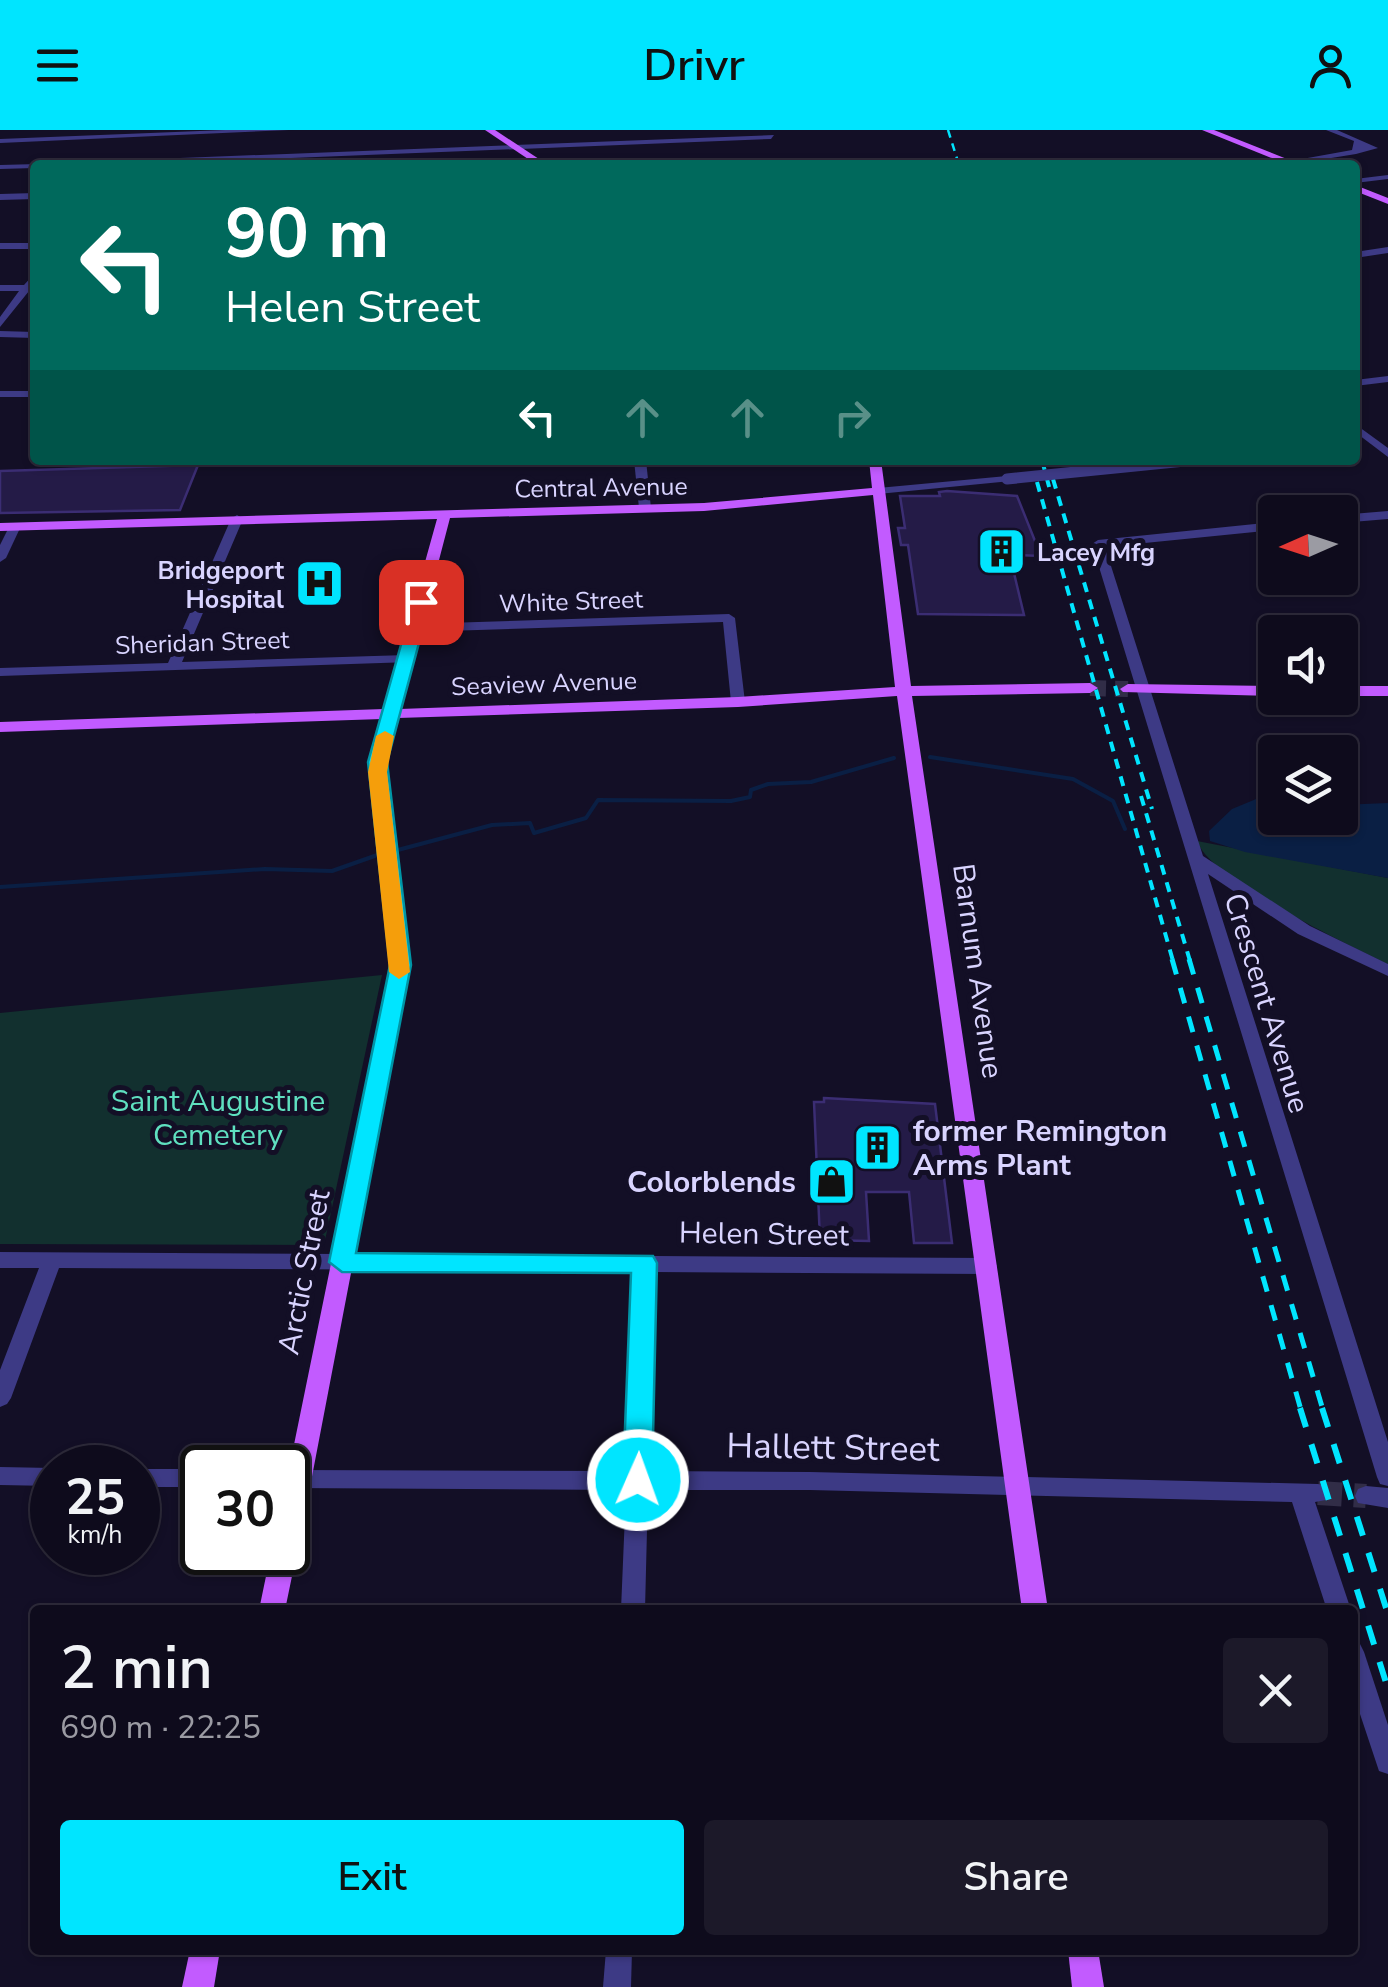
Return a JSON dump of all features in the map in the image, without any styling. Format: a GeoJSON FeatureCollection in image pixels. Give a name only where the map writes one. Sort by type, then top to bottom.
{"type":"FeatureCollection","features":[{"type":"Feature","properties":{"kind":"main road"},"geometry":{"type":"LineString","coordinates":[[489,130],[535,160]]}},
{"type":"Feature","properties":{"kind":"main road"},"geometry":{"type":"LineString","coordinates":[[1206,130],[1284,160]]}},
{"type":"Feature","properties":{"kind":"main road"},"geometry":{"type":"LineString","coordinates":[[1360,187],[1388,201]]}},
{"type":"Feature","properties":{"kind":"main road","name":"Barnum Avenue"},"geometry":{"type":"LineString","coordinates":[[875,465],[1034,1605]]}},
{"type":"Feature","properties":{"kind":"main road","name":"Central Avenue"},"geometry":{"type":"LineString","coordinates":[[7,526],[645,508],[878,492]]}},
{"type":"Feature","properties":{"kind":"main road","name":"Arctic Street"},"geometry":{"type":"LineString","coordinates":[[301,1445],[342,1262],[401,965],[385,854],[378,762],[445,513]]}},
{"type":"Feature","properties":{"kind":"main road","name":"Seaview Avenue"},"geometry":{"type":"LineString","coordinates":[[0,728],[738,702],[905,691],[1090,688]]}},
{"type":"Feature","properties":{"kind":"main road"},"geometry":{"type":"LineString","coordinates":[[1135,690],[1258,691]]}},
{"type":"Feature","properties":{"kind":"main road"},"geometry":{"type":"LineString","coordinates":[[1358,691],[1388,690]]}},
{"type":"Feature","properties":{"kind":"main road"},"geometry":{"type":"LineString","coordinates":[[273,1605],[279,1575]]}},
{"type":"Feature","properties":{"kind":"main road"},"geometry":{"type":"LineString","coordinates":[[198,1987],[204,1955]]}},
{"type":"Feature","properties":{"kind":"main road"},"geometry":{"type":"LineString","coordinates":[[1084,1955],[1088,1987]]}},
{"type":"Feature","properties":{"kind":"street"},"geometry":{"type":"LineString","coordinates":[[0,141],[124,133],[285,130]]}},
{"type":"Feature","properties":{"kind":"street"},"geometry":{"type":"LineString","coordinates":[[1315,160],[1374,148],[1330,130]]}},
{"type":"Feature","properties":{"kind":"street"},"geometry":{"type":"LineString","coordinates":[[118,160],[124,133]]}},
{"type":"Feature","properties":{"kind":"street"},"geometry":{"type":"LineString","coordinates":[[210,160],[769,134],[783,160]]}},
{"type":"Feature","properties":{"kind":"street"},"geometry":{"type":"LineString","coordinates":[[1356,152],[1358,140]]}},
{"type":"Feature","properties":{"kind":"street"},"geometry":{"type":"LineString","coordinates":[[0,167],[30,166]]}},
{"type":"Feature","properties":{"kind":"street"},"geometry":{"type":"LineString","coordinates":[[1360,184],[1388,177]]}},
{"type":"Feature","properties":{"kind":"street"},"geometry":{"type":"LineString","coordinates":[[2,199],[30,196]]}},
{"type":"Feature","properties":{"kind":"street"},"geometry":{"type":"LineString","coordinates":[[0,246],[30,246]]}},
{"type":"Feature","properties":{"kind":"street"},"geometry":{"type":"LineString","coordinates":[[1360,253],[1388,250]]}},
{"type":"Feature","properties":{"kind":"street"},"geometry":{"type":"LineString","coordinates":[[0,288],[30,288]]}},
{"type":"Feature","properties":{"kind":"street"},"geometry":{"type":"LineString","coordinates":[[0,324],[30,288]]}},
{"type":"Feature","properties":{"kind":"street"},"geometry":{"type":"LineString","coordinates":[[0,334],[30,335]]}},
{"type":"Feature","properties":{"kind":"street"},"geometry":{"type":"LineString","coordinates":[[1360,383],[1388,380]]}},
{"type":"Feature","properties":{"kind":"street"},"geometry":{"type":"LineString","coordinates":[[0,394],[30,394]]}},
{"type":"Feature","properties":{"kind":"street"},"geometry":{"type":"LineString","coordinates":[[1360,430],[1382,443],[1388,454]]}},
{"type":"Feature","properties":{"kind":"street"},"geometry":{"type":"LineString","coordinates":[[641,465],[645,508]]}},
{"type":"Feature","properties":{"kind":"street","name":"Central Avenue"},"geometry":{"type":"LineString","coordinates":[[878,492],[1148,465]]}},
{"type":"Feature","properties":{"kind":"street"},"geometry":{"type":"LineString","coordinates":[[1358,517],[1388,514]]}},
{"type":"Feature","properties":{"kind":"street"},"geometry":{"type":"LineString","coordinates":[[174,665],[237,519]]}},
{"type":"Feature","properties":{"kind":"street"},"geometry":{"type":"LineString","coordinates":[[0,558],[7,526]]}},
{"type":"Feature","properties":{"kind":"street","name":"Crescent Avenue"},"geometry":{"type":"LineString","coordinates":[[1258,528],[1098,544],[1135,690],[1193,857],[1388,1477]]}},
{"type":"Feature","properties":{"kind":"street","name":"White Street"},"geometry":{"type":"LineString","coordinates":[[414,628],[729,618],[738,702]]}},
{"type":"Feature","properties":{"kind":"street","name":"Sheridan Street"},"geometry":{"type":"LineString","coordinates":[[0,672],[406,659]]}},
{"type":"Feature","properties":{"kind":"street"},"geometry":{"type":"LineString","coordinates":[[1193,857],[1304,930],[1388,971]]}},
{"type":"Feature","properties":{"kind":"street"},"geometry":{"type":"LineString","coordinates":[[0,1398],[52,1259]]}},
{"type":"Feature","properties":{"kind":"street","name":"Helen Street"},"geometry":{"type":"LineString","coordinates":[[0,1260],[987,1266]]}},
{"type":"Feature","properties":{"kind":"street"},"geometry":{"type":"LineString","coordinates":[[633,1605],[644,1263]]}},
{"type":"Feature","properties":{"kind":"street"},"geometry":{"type":"LineString","coordinates":[[0,1476],[30,1477]]}},
{"type":"Feature","properties":{"kind":"street","name":"Hallett Street"},"geometry":{"type":"LineString","coordinates":[[310,1479],[638,1480],[1309,1492],[1338,1605]]}},
{"type":"Feature","properties":{"kind":"street"},"geometry":{"type":"LineString","coordinates":[[1358,1670],[1388,1762]]}},
{"type":"Feature","properties":{"kind":"street"},"geometry":{"type":"LineString","coordinates":[[617,1987],[619,1955]]}},
{"type":"Feature","properties":{"kind":"green space"},"geometry":{"type":"Polygon","coordinates":[[[1197,841],[1388,878],[1388,964],[1252,892],[1226,874],[1197,841]]]}},
{"type":"Feature","properties":{"kind":"green space","name":"Saint Augustine Cemetery"},"geometry":{"type":"Polygon","coordinates":[[[382,975],[324,1245],[0,1244],[0,1013],[382,975]]]}},
{"type":"Feature","properties":{"kind":"water"},"geometry":{"type":"Polygon","coordinates":[[[1258,798],[1258,835],[1358,835],[1358,804],[1388,803],[1388,878],[1245,852],[1210,841],[1209,831],[1232,809],[1258,798]]]}},
{"type":"Feature","properties":{"kind":"building"},"geometry":{"type":"Polygon","coordinates":[[[198,465],[180,510],[0,513],[0,471],[198,465]]]}},
{"type":"Feature","properties":{"kind":"building","name":"Lacey Mfg"},"geometry":{"type":"Polygon","coordinates":[[[939,492],[1017,496],[1041,556],[1016,555],[1020,569],[1013,569],[1024,615],[918,614],[908,545],[901,545],[898,528],[905,528],[900,496],[940,496],[939,492]]]}},
{"type":"Feature","properties":{"kind":"building","name":"former Remington Arms Plant"},"geometry":{"type":"Polygon","coordinates":[[[824,1098],[935,1104],[952,1243],[914,1243],[909,1192],[866,1192],[869,1241],[820,1240],[814,1102],[824,1102],[824,1098]]]}},
{"type":"Feature","properties":{"kind":"waterway"},"geometry":{"type":"LineString","coordinates":[[930,757],[1073,779],[1113,801],[1125,829]]}},
{"type":"Feature","properties":{"kind":"waterway"},"geometry":{"type":"LineString","coordinates":[[394,851],[492,825],[530,823],[534,833],[586,818],[598,800],[731,801],[750,797],[751,790],[768,784],[811,782],[894,758]]}},
{"type":"Feature","properties":{"kind":"waterway"},"geometry":{"type":"LineString","coordinates":[[0,887],[265,869],[332,871],[383,853]]}},
{"type":"Feature","properties":{"kind":"tunnel"},"geometry":{"type":"LineString","coordinates":[[1090,688],[1128,689]]}},
{"type":"Feature","properties":{"kind":"tunnel"},"geometry":{"type":"LineString","coordinates":[[1318,1493],[1366,1496]]}},
{"type":"Feature","properties":{"kind":"railway"},"geometry":{"type":"LineString","coordinates":[[948,130],[957,160]]}},
{"type":"Feature","properties":{"kind":"railway"},"geometry":{"type":"LineString","coordinates":[[1043,465],[1051,494]]}},
{"type":"Feature","properties":{"kind":"railway"},"geometry":{"type":"LineString","coordinates":[[1053,479],[1152,809]]}},
{"type":"Feature","properties":{"kind":"railway"},"geometry":{"type":"LineString","coordinates":[[1037,482],[1173,961]]}},
{"type":"Feature","properties":{"kind":"railway"},"geometry":{"type":"LineString","coordinates":[[1141,796],[1190,961]]}},
{"type":"Feature","properties":{"kind":"railway"},"geometry":{"type":"LineString","coordinates":[[1172,959],[1301,1410]]}},
{"type":"Feature","properties":{"kind":"railway"},"geometry":{"type":"LineString","coordinates":[[1189,959],[1323,1410]]}},
{"type":"Feature","properties":{"kind":"railway"},"geometry":{"type":"LineString","coordinates":[[1300,1408],[1388,1689]]}},
{"type":"Feature","properties":{"kind":"railway"},"geometry":{"type":"LineString","coordinates":[[1322,1408],[1388,1614]]}},
{"type":"Feature","properties":{"kind":"slow traffic"},"geometry":{"type":"LineString","coordinates":[[385,736],[378,772],[399,972]]}},
{"type":"Feature","properties":{"kind":"place","name":"Lacey Mfg"},"geometry":{"type":"Point","coordinates":[1002,552]}},
{"type":"Feature","properties":{"kind":"place","name":"Bridgeport Hospital"},"geometry":{"type":"Point","coordinates":[319,584]}},
{"type":"Feature","properties":{"kind":"place","name":"former Remington Arms Plant"},"geometry":{"type":"Point","coordinates":[878,1148]}},
{"type":"Feature","properties":{"kind":"place","name":"Colorblends"},"geometry":{"type":"Point","coordinates":[831,1182]}},
{"type":"Feature","properties":{"kind":"route"},"geometry":{"type":"LineString","coordinates":[[421,602],[378,762],[386,863],[401,965],[342,1262],[644,1263],[638,1480]]}}]}
